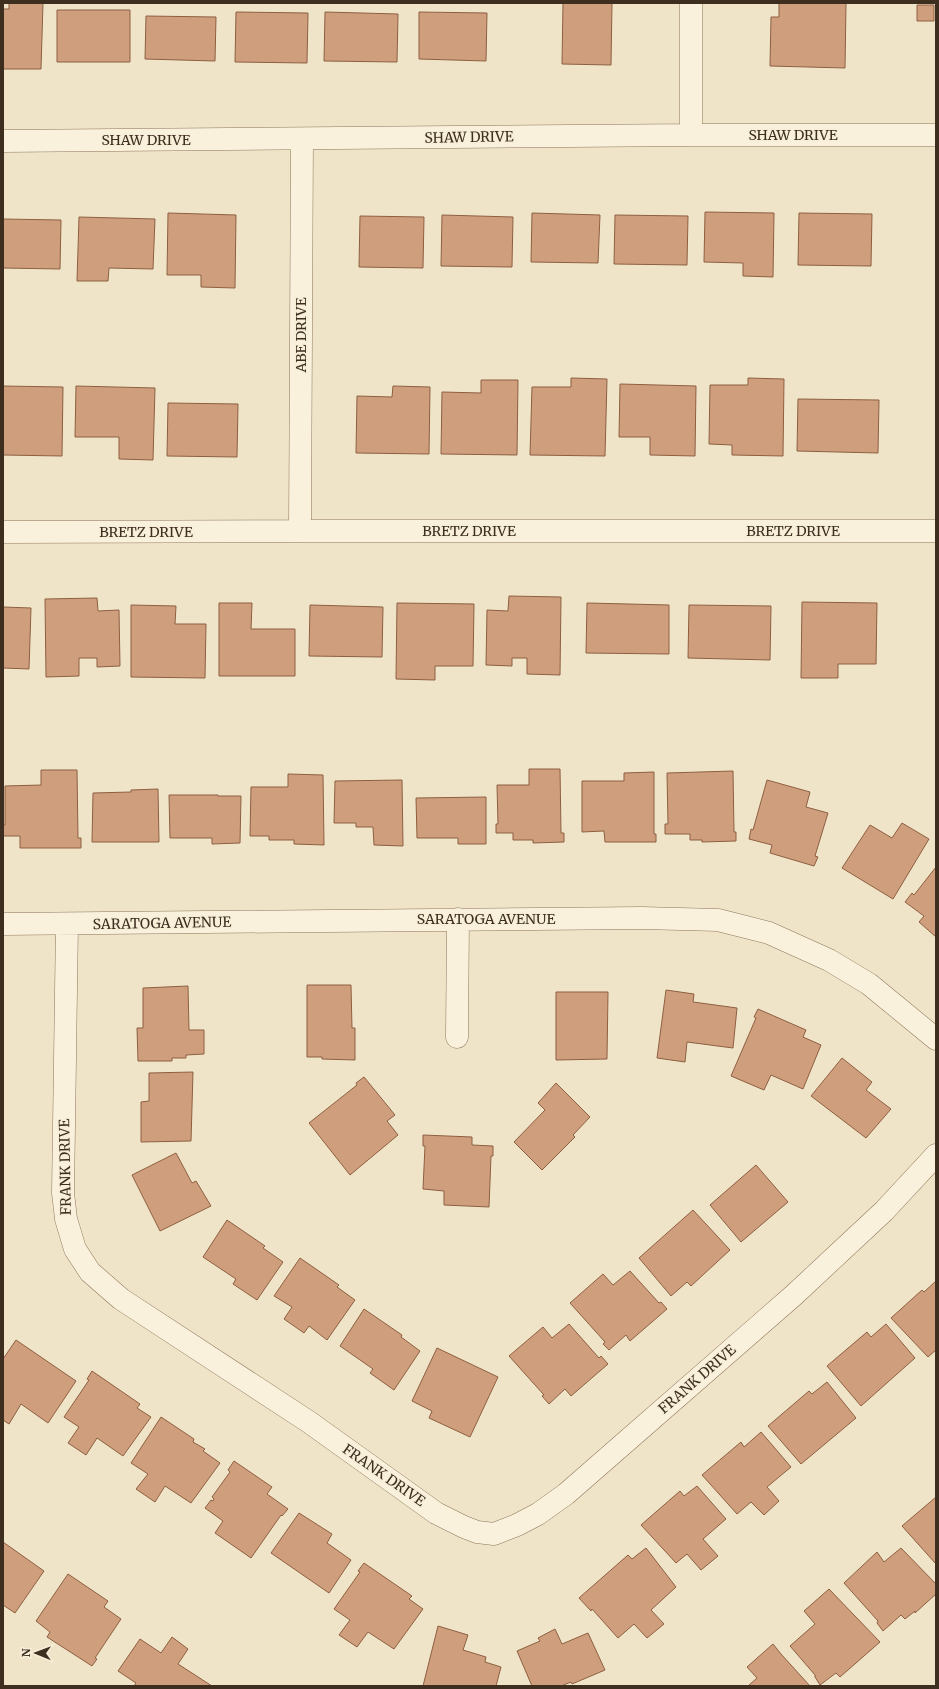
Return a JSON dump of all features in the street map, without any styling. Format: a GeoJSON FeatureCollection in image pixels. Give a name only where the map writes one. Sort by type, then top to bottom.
{"type":"FeatureCollection","features":[{"type":"Feature","properties":{"kind":"street"},"geometry":{"type":"LineString","coordinates":[[690,3],[691,135]]}},
{"type":"Feature","properties":{"kind":"street","name":"SHAW DRIVE"},"geometry":{"type":"LineString","coordinates":[[3,141],[691,135],[936,135]]}},
{"type":"Feature","properties":{"kind":"street","name":"ABE DRIVE"},"geometry":{"type":"LineString","coordinates":[[300,531],[302,139]]}},
{"type":"Feature","properties":{"kind":"street","name":"BRETZ DRIVE"},"geometry":{"type":"LineString","coordinates":[[3,532],[936,531]]}},
{"type":"Feature","properties":{"kind":"street","name":"SARATOGA AVENUE"},"geometry":{"type":"LineString","coordinates":[[3,924],[458,919],[642,918],[718,920],[769,933],[829,960],[870,984],[936,1039]]}},
{"type":"Feature","properties":{"kind":"street"},"geometry":{"type":"LineString","coordinates":[[457,1037],[458,919]]}},
{"type":"Feature","properties":{"kind":"street","name":"FRANK DRIVE"},"geometry":{"type":"LineString","coordinates":[[67,924],[63,1194],[66,1219],[75,1249],[90,1272],[121,1299],[309,1422],[436,1513],[477,1532],[494,1534],[517,1525],[538,1514],[566,1494],[794,1295],[884,1211],[936,1155]]}},
{"type":"Feature","properties":{"kind":"building"},"geometry":{"type":"Polygon","coordinates":[[[9,3],[43,3],[41,69],[3,69],[3,9],[9,9],[9,3]]]}},
{"type":"Feature","properties":{"kind":"building"},"geometry":{"type":"Polygon","coordinates":[[[563,3],[612,3],[611,65],[562,64],[563,3]]]}},
{"type":"Feature","properties":{"kind":"building"},"geometry":{"type":"Polygon","coordinates":[[[779,3],[846,3],[845,68],[770,66],[771,17],[779,17],[779,3]]]}},
{"type":"Feature","properties":{"kind":"building"},"geometry":{"type":"Polygon","coordinates":[[[917,5],[934,5],[934,21],[917,21],[917,5]]]}},
{"type":"Feature","properties":{"kind":"building"},"geometry":{"type":"Polygon","coordinates":[[[57,10],[130,10],[130,62],[57,62],[57,10]]]}},
{"type":"Feature","properties":{"kind":"building"},"geometry":{"type":"Polygon","coordinates":[[[236,12],[308,13],[307,63],[235,62],[236,12]]]}},
{"type":"Feature","properties":{"kind":"building"},"geometry":{"type":"Polygon","coordinates":[[[325,12],[398,14],[397,62],[324,61],[325,12]]]}},
{"type":"Feature","properties":{"kind":"building"},"geometry":{"type":"Polygon","coordinates":[[[419,12],[487,13],[486,61],[419,59],[419,12]]]}},
{"type":"Feature","properties":{"kind":"building"},"geometry":{"type":"Polygon","coordinates":[[[146,16],[216,17],[215,61],[145,59],[146,16]]]}},
{"type":"Feature","properties":{"kind":"building"},"geometry":{"type":"Polygon","coordinates":[[[705,212],[774,213],[773,277],[743,276],[743,263],[704,262],[705,212]]]}},
{"type":"Feature","properties":{"kind":"building"},"geometry":{"type":"Polygon","coordinates":[[[168,213],[236,215],[235,288],[201,287],[201,275],[167,275],[168,213]]]}},
{"type":"Feature","properties":{"kind":"building"},"geometry":{"type":"Polygon","coordinates":[[[532,213],[600,215],[598,263],[531,262],[532,213]]]}},
{"type":"Feature","properties":{"kind":"building"},"geometry":{"type":"Polygon","coordinates":[[[799,213],[872,214],[871,266],[798,265],[799,213]]]}},
{"type":"Feature","properties":{"kind":"building"},"geometry":{"type":"Polygon","coordinates":[[[442,215],[513,217],[512,267],[441,266],[442,215]]]}},
{"type":"Feature","properties":{"kind":"building"},"geometry":{"type":"Polygon","coordinates":[[[615,215],[688,216],[687,265],[614,264],[615,215]]]}},
{"type":"Feature","properties":{"kind":"building"},"geometry":{"type":"Polygon","coordinates":[[[360,216],[424,217],[423,268],[359,267],[360,216]]]}},
{"type":"Feature","properties":{"kind":"building"},"geometry":{"type":"Polygon","coordinates":[[[79,217],[155,219],[153,269],[109,268],[108,281],[77,281],[79,217]]]}},
{"type":"Feature","properties":{"kind":"building"},"geometry":{"type":"Polygon","coordinates":[[[3,219],[61,220],[60,269],[3,268],[3,219]]]}},
{"type":"Feature","properties":{"kind":"building"},"geometry":{"type":"Polygon","coordinates":[[[571,378],[607,379],[605,456],[530,455],[532,387],[571,387],[571,378]]]}},
{"type":"Feature","properties":{"kind":"building"},"geometry":{"type":"Polygon","coordinates":[[[748,378],[784,379],[783,456],[732,455],[732,445],[709,444],[710,385],[748,385],[748,378]]]}},
{"type":"Feature","properties":{"kind":"building"},"geometry":{"type":"Polygon","coordinates":[[[481,380],[518,380],[517,455],[441,454],[442,392],[481,393],[481,380]]]}},
{"type":"Feature","properties":{"kind":"building"},"geometry":{"type":"Polygon","coordinates":[[[620,384],[696,386],[695,456],[650,455],[650,437],[619,437],[620,384]]]}},
{"type":"Feature","properties":{"kind":"building"},"geometry":{"type":"Polygon","coordinates":[[[3,386],[63,387],[62,456],[3,455],[3,386]]]}},
{"type":"Feature","properties":{"kind":"building"},"geometry":{"type":"Polygon","coordinates":[[[76,386],[155,388],[153,460],[119,459],[119,437],[75,437],[76,386]]]}},
{"type":"Feature","properties":{"kind":"building"},"geometry":{"type":"Polygon","coordinates":[[[393,386],[430,387],[429,454],[356,453],[357,396],[392,397],[393,386]]]}},
{"type":"Feature","properties":{"kind":"building"},"geometry":{"type":"Polygon","coordinates":[[[798,399],[879,400],[878,453],[797,451],[798,399]]]}},
{"type":"Feature","properties":{"kind":"building"},"geometry":{"type":"Polygon","coordinates":[[[168,403],[238,404],[237,457],[167,456],[168,403]]]}},
{"type":"Feature","properties":{"kind":"building"},"geometry":{"type":"Polygon","coordinates":[[[509,596],[561,597],[560,675],[527,674],[527,658],[512,658],[512,666],[486,665],[487,610],[508,611],[509,596]]]}},
{"type":"Feature","properties":{"kind":"building"},"geometry":{"type":"Polygon","coordinates":[[[97,598],[98,611],[119,610],[120,666],[97,667],[97,658],[79,658],[79,676],[46,677],[45,599],[97,598]]]}},
{"type":"Feature","properties":{"kind":"building"},"geometry":{"type":"Polygon","coordinates":[[[802,602],[877,603],[876,664],[838,664],[838,678],[801,678],[802,602]]]}},
{"type":"Feature","properties":{"kind":"building"},"geometry":{"type":"Polygon","coordinates":[[[219,603],[252,603],[251,629],[295,629],[295,676],[219,676],[219,603]]]}},
{"type":"Feature","properties":{"kind":"building"},"geometry":{"type":"Polygon","coordinates":[[[397,603],[474,604],[473,666],[435,666],[435,680],[396,679],[397,603]]]}},
{"type":"Feature","properties":{"kind":"building"},"geometry":{"type":"Polygon","coordinates":[[[587,603],[669,605],[669,654],[586,653],[587,603]]]}},
{"type":"Feature","properties":{"kind":"building"},"geometry":{"type":"Polygon","coordinates":[[[131,605],[176,606],[175,624],[206,624],[205,678],[131,677],[131,605]]]}},
{"type":"Feature","properties":{"kind":"building"},"geometry":{"type":"Polygon","coordinates":[[[310,605],[383,607],[382,657],[309,656],[310,605]]]}},
{"type":"Feature","properties":{"kind":"building"},"geometry":{"type":"Polygon","coordinates":[[[689,605],[771,606],[770,660],[688,658],[689,605]]]}},
{"type":"Feature","properties":{"kind":"building"},"geometry":{"type":"Polygon","coordinates":[[[3,607],[31,608],[29,669],[3,668],[3,607]]]}},
{"type":"Feature","properties":{"kind":"building"},"geometry":{"type":"Polygon","coordinates":[[[529,769],[560,769],[561,833],[564,833],[564,842],[533,843],[533,840],[513,840],[513,833],[496,833],[496,824],[498,824],[497,785],[529,785],[529,769]]]}},
{"type":"Feature","properties":{"kind":"building"},"geometry":{"type":"Polygon","coordinates":[[[41,770],[77,770],[78,838],[81,838],[81,848],[20,848],[20,836],[3,836],[3,825],[5,825],[5,786],[41,785],[41,770]]]}},
{"type":"Feature","properties":{"kind":"building"},"geometry":{"type":"Polygon","coordinates":[[[733,771],[734,832],[736,832],[736,841],[702,842],[702,840],[690,840],[690,834],[665,834],[665,824],[668,824],[667,773],[733,771]]]}},
{"type":"Feature","properties":{"kind":"building"},"geometry":{"type":"Polygon","coordinates":[[[654,772],[654,834],[656,834],[656,842],[605,842],[604,831],[582,832],[582,781],[624,781],[624,773],[654,772]]]}},
{"type":"Feature","properties":{"kind":"building"},"geometry":{"type":"Polygon","coordinates":[[[288,774],[323,775],[324,845],[294,844],[294,840],[269,840],[269,836],[250,836],[251,787],[288,787],[288,774]]]}},
{"type":"Feature","properties":{"kind":"building"},"geometry":{"type":"Polygon","coordinates":[[[402,780],[403,846],[374,845],[373,827],[356,827],[356,823],[334,823],[335,781],[402,780]]]}},
{"type":"Feature","properties":{"kind":"building"},"geometry":{"type":"Polygon","coordinates":[[[767,780],[810,792],[806,807],[828,813],[815,856],[818,857],[814,866],[770,853],[772,845],[749,839],[767,780]]]}},
{"type":"Feature","properties":{"kind":"building"},"geometry":{"type":"Polygon","coordinates":[[[158,789],[159,842],[92,842],[93,793],[131,792],[131,790],[158,789]]]}},
{"type":"Feature","properties":{"kind":"building"},"geometry":{"type":"Polygon","coordinates":[[[169,795],[241,796],[240,843],[212,844],[212,838],[170,838],[169,795]]]}},
{"type":"Feature","properties":{"kind":"building"},"geometry":{"type":"Polygon","coordinates":[[[486,797],[486,844],[458,844],[458,838],[417,838],[416,798],[486,797]]]}},
{"type":"Feature","properties":{"kind":"building"},"geometry":{"type":"Polygon","coordinates":[[[902,823],[929,839],[893,899],[842,868],[870,825],[892,838],[902,823]]]}},
{"type":"Feature","properties":{"kind":"building"},"geometry":{"type":"Polygon","coordinates":[[[936,867],[936,937],[919,922],[924,916],[905,902],[912,893],[914,895],[936,867]]]}},
{"type":"Feature","properties":{"kind":"building"},"geometry":{"type":"Polygon","coordinates":[[[307,985],[351,985],[352,1028],[355,1028],[355,1060],[307,1057],[307,985]]]}},
{"type":"Feature","properties":{"kind":"building"},"geometry":{"type":"Polygon","coordinates":[[[188,986],[189,1030],[204,1030],[204,1054],[186,1055],[186,1058],[172,1058],[172,1061],[138,1061],[137,1028],[143,1028],[143,988],[188,986]]]}},
{"type":"Feature","properties":{"kind":"building"},"geometry":{"type":"Polygon","coordinates":[[[666,990],[694,994],[693,1002],[737,1008],[733,1048],[687,1042],[685,1062],[657,1058],[666,990]]]}},
{"type":"Feature","properties":{"kind":"building"},"geometry":{"type":"Polygon","coordinates":[[[556,992],[608,992],[607,1059],[556,1060],[556,992]]]}},
{"type":"Feature","properties":{"kind":"building"},"geometry":{"type":"Polygon","coordinates":[[[758,1009],[806,1030],[803,1037],[821,1045],[803,1089],[771,1075],[764,1090],[731,1076],[756,1018],[754,1017],[758,1009]]]}},
{"type":"Feature","properties":{"kind":"building"},"geometry":{"type":"Polygon","coordinates":[[[842,1058],[872,1082],[866,1090],[891,1109],[866,1138],[811,1096],[842,1058]]]}},
{"type":"Feature","properties":{"kind":"building"},"geometry":{"type":"Polygon","coordinates":[[[193,1072],[191,1141],[141,1142],[141,1102],[149,1101],[149,1073],[193,1072]]]}},
{"type":"Feature","properties":{"kind":"building"},"geometry":{"type":"Polygon","coordinates":[[[364,1077],[395,1115],[387,1121],[398,1135],[350,1175],[309,1123],[357,1085],[356,1083],[364,1077]]]}},
{"type":"Feature","properties":{"kind":"building"},"geometry":{"type":"Polygon","coordinates":[[[556,1083],[590,1117],[573,1135],[575,1137],[542,1170],[514,1142],[545,1110],[538,1103],[556,1083]]]}},
{"type":"Feature","properties":{"kind":"building"},"geometry":{"type":"Polygon","coordinates":[[[423,1135],[472,1137],[472,1145],[493,1146],[493,1156],[491,1156],[489,1207],[444,1205],[444,1191],[423,1189],[425,1146],[423,1146],[423,1135]]]}},
{"type":"Feature","properties":{"kind":"building"},"geometry":{"type":"Polygon","coordinates":[[[176,1153],[192,1183],[196,1181],[211,1206],[160,1231],[132,1175],[176,1153]]]}},
{"type":"Feature","properties":{"kind":"building"},"geometry":{"type":"Polygon","coordinates":[[[756,1165],[788,1202],[741,1242],[710,1205],[756,1165]]]}},
{"type":"Feature","properties":{"kind":"building"},"geometry":{"type":"Polygon","coordinates":[[[693,1210],[730,1250],[691,1286],[687,1282],[671,1296],[639,1258],[693,1210]]]}},
{"type":"Feature","properties":{"kind":"building"},"geometry":{"type":"Polygon","coordinates":[[[227,1220],[265,1246],[263,1248],[283,1262],[257,1300],[233,1284],[236,1279],[203,1257],[227,1220]]]}},
{"type":"Feature","properties":{"kind":"building"},"geometry":{"type":"Polygon","coordinates":[[[300,1258],[339,1285],[337,1287],[355,1300],[327,1340],[309,1326],[304,1333],[284,1319],[292,1307],[274,1296],[300,1258]]]}},
{"type":"Feature","properties":{"kind":"building"},"geometry":{"type":"Polygon","coordinates":[[[630,1271],[659,1303],[661,1302],[667,1309],[630,1341],[626,1335],[609,1350],[603,1344],[605,1342],[570,1303],[603,1274],[613,1285],[630,1271]]]}},
{"type":"Feature","properties":{"kind":"building"},"geometry":{"type":"Polygon","coordinates":[[[936,1281],[936,1350],[928,1357],[891,1318],[922,1290],[924,1292],[936,1281]]]}},
{"type":"Feature","properties":{"kind":"building"},"geometry":{"type":"Polygon","coordinates":[[[364,1309],[402,1335],[401,1337],[420,1351],[394,1390],[370,1373],[373,1369],[340,1346],[364,1309]]]}},
{"type":"Feature","properties":{"kind":"building"},"geometry":{"type":"Polygon","coordinates":[[[569,1324],[599,1358],[601,1356],[608,1364],[571,1396],[565,1389],[549,1404],[542,1396],[544,1395],[509,1356],[543,1327],[552,1338],[569,1324]]]}},
{"type":"Feature","properties":{"kind":"building"},"geometry":{"type":"Polygon","coordinates":[[[886,1324],[915,1358],[861,1406],[827,1366],[867,1332],[871,1337],[886,1324]]]}},
{"type":"Feature","properties":{"kind":"building"},"geometry":{"type":"Polygon","coordinates":[[[16,1340],[76,1381],[48,1423],[21,1404],[9,1424],[3,1420],[3,1359],[16,1340]]]}},
{"type":"Feature","properties":{"kind":"building"},"geometry":{"type":"Polygon","coordinates":[[[437,1348],[498,1377],[470,1437],[429,1418],[432,1411],[412,1401],[437,1348]]]}},
{"type":"Feature","properties":{"kind":"building"},"geometry":{"type":"Polygon","coordinates":[[[92,1371],[140,1404],[137,1408],[151,1417],[123,1456],[97,1438],[86,1455],[68,1443],[79,1427],[64,1417],[89,1380],[87,1379],[92,1371]]]}},
{"type":"Feature","properties":{"kind":"building"},"geometry":{"type":"Polygon","coordinates":[[[827,1382],[856,1418],[801,1464],[768,1426],[809,1391],[812,1394],[827,1382]]]}},
{"type":"Feature","properties":{"kind":"building"},"geometry":{"type":"Polygon","coordinates":[[[161,1417],[194,1439],[193,1442],[205,1449],[203,1451],[220,1463],[191,1503],[165,1486],[155,1502],[136,1489],[148,1474],[131,1463],[161,1417]]]}},
{"type":"Feature","properties":{"kind":"building"},"geometry":{"type":"Polygon","coordinates":[[[761,1432],[791,1467],[767,1487],[779,1501],[764,1515],[751,1502],[737,1514],[702,1475],[741,1442],[744,1447],[761,1432]]]}},
{"type":"Feature","properties":{"kind":"building"},"geometry":{"type":"Polygon","coordinates":[[[234,1461],[272,1487],[267,1494],[288,1509],[282,1516],[281,1515],[251,1558],[215,1533],[223,1521],[205,1508],[211,1500],[213,1501],[214,1499],[212,1497],[230,1472],[228,1470],[234,1461]]]}},
{"type":"Feature","properties":{"kind":"building"},"geometry":{"type":"Polygon","coordinates":[[[697,1486],[726,1519],[703,1539],[718,1556],[701,1570],[687,1554],[676,1563],[641,1525],[680,1491],[684,1496],[697,1486]]]}},
{"type":"Feature","properties":{"kind":"building"},"geometry":{"type":"Polygon","coordinates":[[[936,1497],[936,1564],[902,1526],[936,1497]]]}},
{"type":"Feature","properties":{"kind":"building"},"geometry":{"type":"Polygon","coordinates":[[[299,1513],[332,1534],[327,1543],[351,1560],[329,1593],[271,1553],[299,1513]]]}},
{"type":"Feature","properties":{"kind":"building"},"geometry":{"type":"Polygon","coordinates":[[[3,1542],[44,1571],[15,1613],[3,1605],[3,1542]]]}},
{"type":"Feature","properties":{"kind":"building"},"geometry":{"type":"Polygon","coordinates":[[[646,1548],[676,1587],[651,1610],[664,1624],[647,1638],[634,1624],[618,1638],[592,1609],[591,1611],[579,1598],[628,1555],[632,1559],[646,1548]]]}},
{"type":"Feature","properties":{"kind":"building"},"geometry":{"type":"Polygon","coordinates":[[[901,1548],[936,1584],[936,1594],[915,1613],[915,1611],[905,1619],[901,1615],[883,1631],[877,1623],[878,1621],[844,1583],[877,1552],[884,1562],[901,1548]]]}},
{"type":"Feature","properties":{"kind":"building"},"geometry":{"type":"Polygon","coordinates":[[[364,1563],[412,1596],[409,1599],[423,1609],[394,1649],[368,1632],[357,1647],[339,1635],[350,1620],[334,1609],[360,1572],[358,1571],[364,1563]]]}},
{"type":"Feature","properties":{"kind":"building"},"geometry":{"type":"Polygon","coordinates":[[[68,1574],[108,1601],[104,1607],[121,1619],[95,1658],[97,1659],[92,1666],[47,1637],[50,1632],[36,1621],[68,1574]]]}},
{"type":"Feature","properties":{"kind":"building"},"geometry":{"type":"Polygon","coordinates":[[[829,1589],[880,1642],[840,1677],[836,1673],[820,1685],[815,1675],[790,1646],[815,1624],[804,1611],[829,1589]]]}},
{"type":"Feature","properties":{"kind":"building"},"geometry":{"type":"Polygon","coordinates":[[[438,1626],[468,1635],[463,1650],[486,1657],[485,1662],[501,1667],[496,1686],[423,1686],[438,1626]]]}},
{"type":"Feature","properties":{"kind":"building"},"geometry":{"type":"Polygon","coordinates":[[[555,1629],[562,1644],[588,1633],[605,1670],[572,1684],[571,1682],[561,1686],[532,1686],[517,1651],[540,1641],[538,1638],[555,1629]]]}},
{"type":"Feature","properties":{"kind":"building"},"geometry":{"type":"Polygon","coordinates":[[[172,1637],[188,1649],[178,1664],[212,1686],[134,1686],[136,1683],[118,1671],[140,1639],[161,1653],[172,1637]]]}},
{"type":"Feature","properties":{"kind":"building"},"geometry":{"type":"Polygon","coordinates":[[[773,1644],[810,1686],[748,1686],[757,1678],[747,1667],[773,1644]]]}}]}
